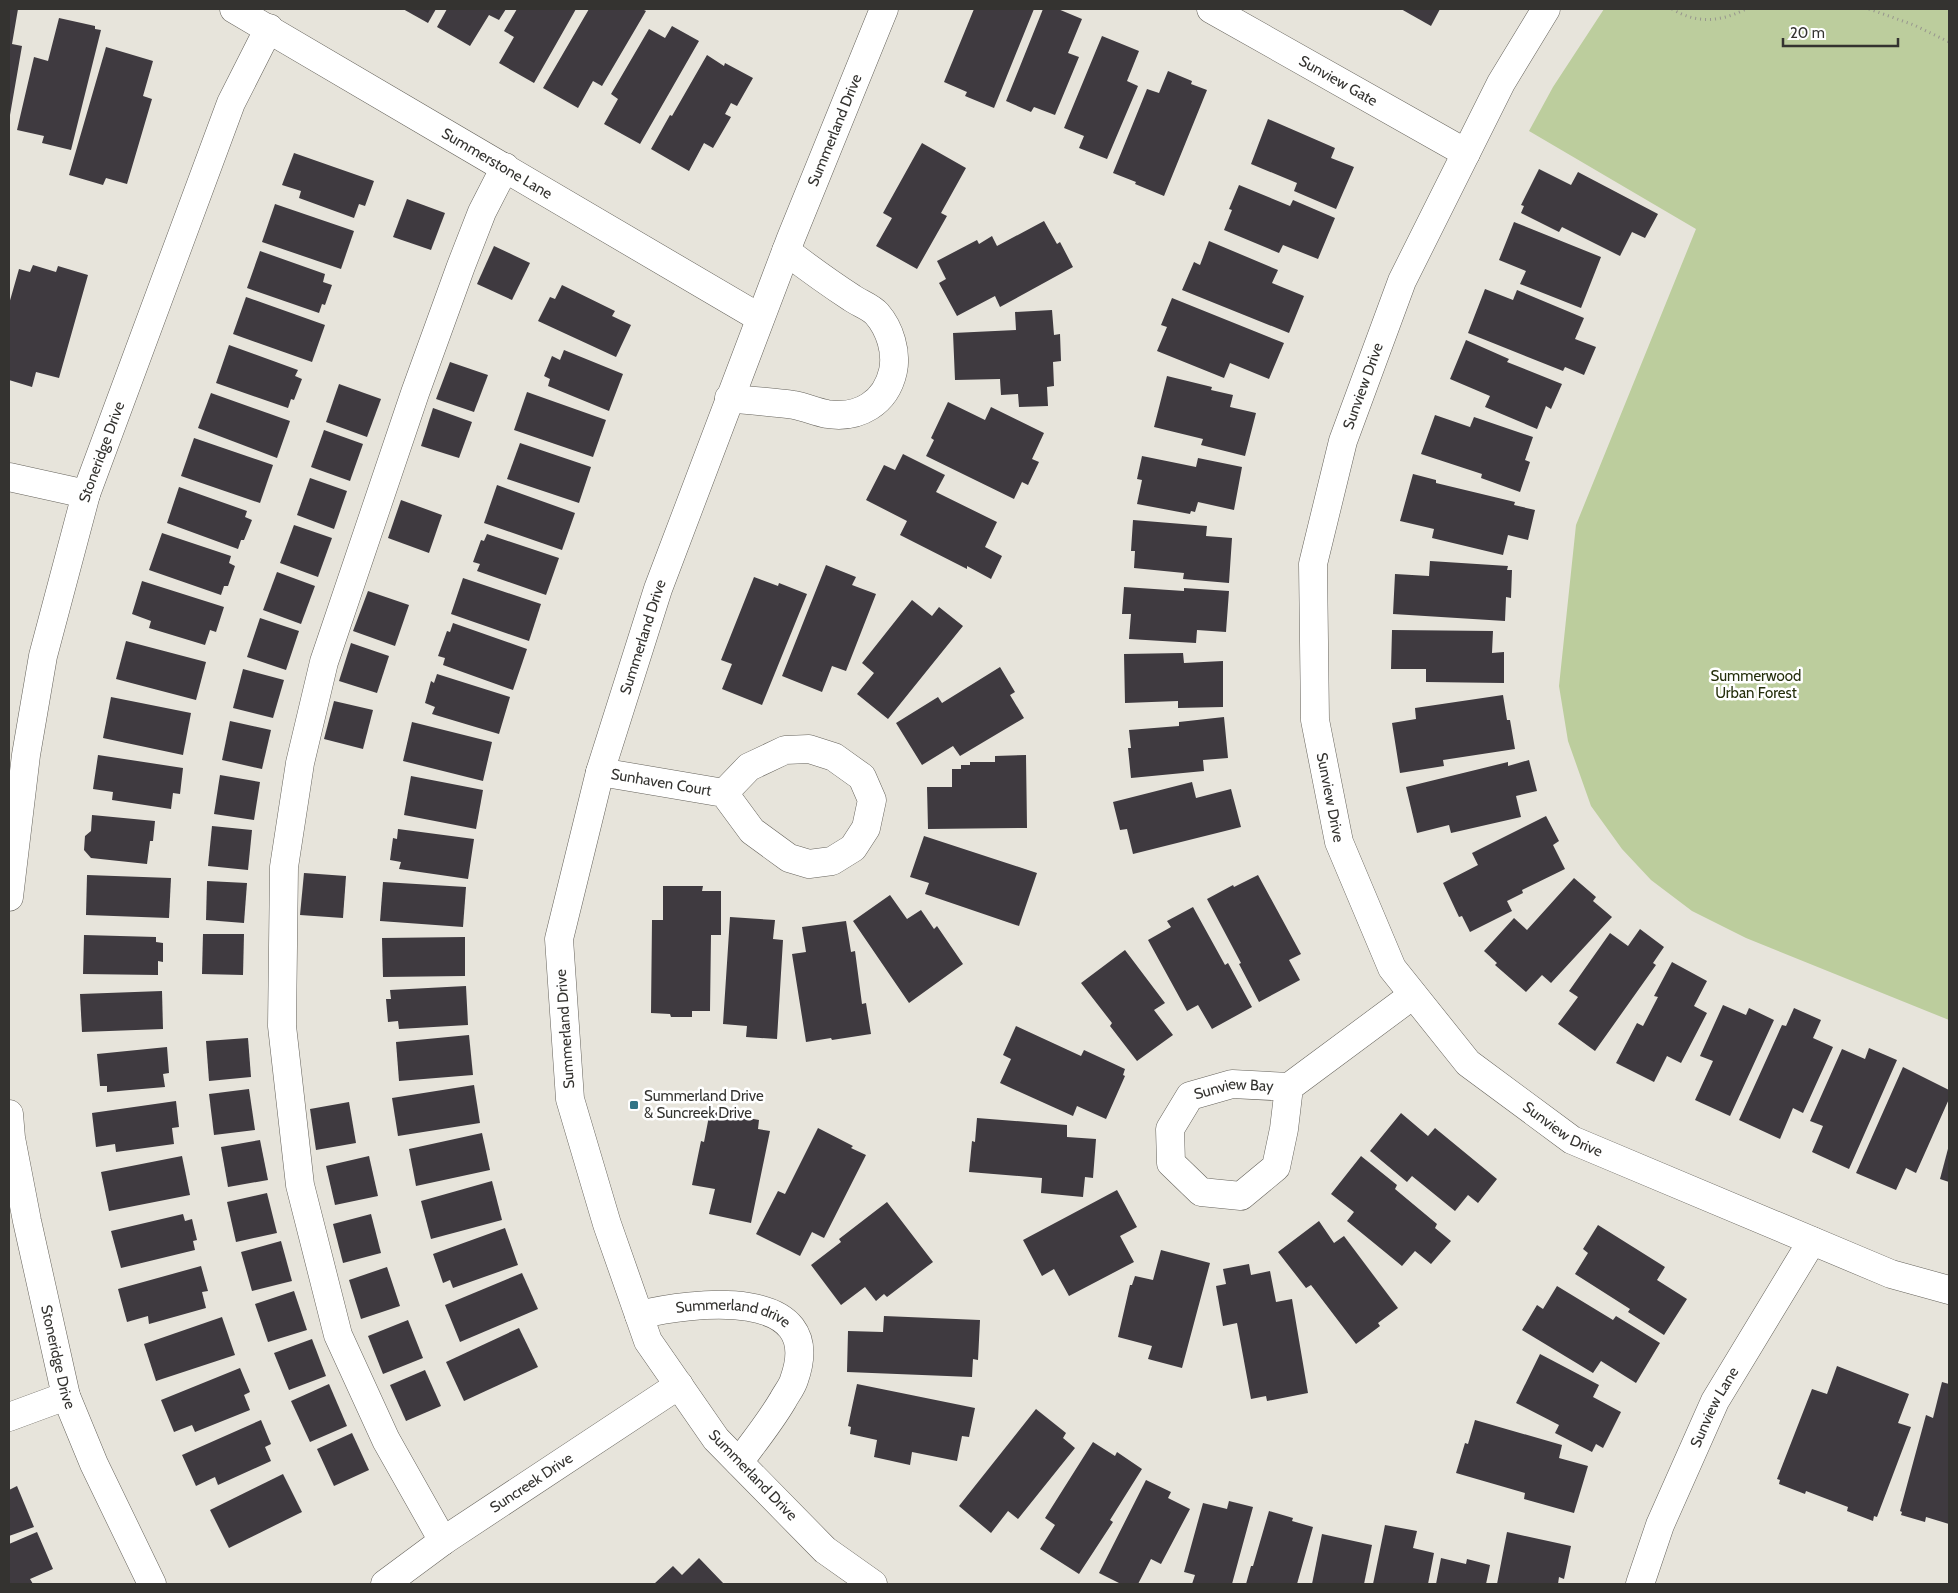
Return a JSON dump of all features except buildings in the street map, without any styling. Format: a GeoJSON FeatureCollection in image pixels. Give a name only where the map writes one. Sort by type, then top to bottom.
{"type":"FeatureCollection","features":[{"type":"Feature","properties":{"kind":"street","name":"Summerstone Lane"},"geometry":{"type":"LineString","coordinates":[[234,9],[760,318]]}},
{"type":"Feature","properties":{"kind":"street","name":"Summerland Drive"},"geometry":{"type":"LineString","coordinates":[[873,1584],[826,1550],[716,1439],[648,1341],[607,1224],[570,1099],[559,938],[600,772],[658,589],[786,251],[884,9]]}},
{"type":"Feature","properties":{"kind":"street","name":"Sunview Gate"},"geometry":{"type":"LineString","coordinates":[[1211,9],[1466,153]]}},
{"type":"Feature","properties":{"kind":"street","name":"Sunview Drive"},"geometry":{"type":"LineString","coordinates":[[1546,9],[1501,83],[1402,281],[1343,441],[1313,564],[1315,720],[1339,842],[1392,968],[1413,995],[1468,1063],[1572,1140],[1891,1274],[1949,1290]]}},
{"type":"Feature","properties":{"kind":"street","name":"Stoneridge Drive"},"geometry":{"type":"LineString","coordinates":[[9,897],[26,755],[43,656],[86,494],[231,103],[269,28]]}},
{"type":"Feature","properties":{"kind":"street"},"geometry":{"type":"LineString","coordinates":[[443,1541],[386,1440],[338,1335],[300,1185],[282,1026],[284,867],[300,763],[324,662],[415,393],[461,266],[482,212],[505,167]]}},
{"type":"Feature","properties":{"kind":"street"},"geometry":{"type":"LineString","coordinates":[[729,398],[793,405],[829,414],[849,414],[869,408],[880,399],[890,384],[894,365],[893,347],[887,328],[876,313],[836,288],[786,251]]}},
{"type":"Feature","properties":{"kind":"street"},"geometry":{"type":"LineString","coordinates":[[9,477],[86,494]]}},
{"type":"Feature","properties":{"kind":"street","name":"Sunhaven Court"},"geometry":{"type":"LineString","coordinates":[[600,772],[724,792],[752,831],[789,858],[809,864],[832,861],[853,848],[866,828],[872,800],[862,777],[834,756],[809,749],[785,750],[749,766],[724,792]]}},
{"type":"Feature","properties":{"kind":"street","name":"Sunview Bay"},"geometry":{"type":"LineString","coordinates":[[1289,1087],[1284,1129],[1276,1167],[1241,1196],[1201,1192],[1171,1163],[1170,1129],[1190,1096],[1232,1084],[1289,1087],[1413,995]]}},
{"type":"Feature","properties":{"kind":"street","name":"Stoneridge Drive"},"geometry":{"type":"LineString","coordinates":[[9,1114],[11,1138],[27,1221],[66,1396],[94,1464],[152,1584]]}},
{"type":"Feature","properties":{"kind":"street","name":"Sunview Lane"},"geometry":{"type":"LineString","coordinates":[[1640,1584],[1660,1525],[1715,1402],[1812,1241]]}},
{"type":"Feature","properties":{"kind":"street","name":"Summerland drive"},"geometry":{"type":"LineString","coordinates":[[639,1315],[676,1307],[739,1304],[773,1314],[787,1324],[798,1338],[800,1355],[794,1381],[770,1422],[739,1462]]}},
{"type":"Feature","properties":{"kind":"street","name":"Suncreek Drive"},"geometry":{"type":"LineString","coordinates":[[384,1584],[443,1541],[679,1385]]}},
{"type":"Feature","properties":{"kind":"street"},"geometry":{"type":"LineString","coordinates":[[9,1417],[66,1396]]}},
{"type":"Feature","properties":{"kind":"path"},"geometry":{"type":"LineString","coordinates":[[1672,9],[1684,16],[1709,21],[1746,9]]}},
{"type":"Feature","properties":{"kind":"path"},"geometry":{"type":"LineString","coordinates":[[1869,9],[1914,25],[1949,42]]}},
{"type":"Feature","properties":{"kind":"green space","name":"Summerwood Urban Forest"},"geometry":{"type":"Polygon","coordinates":[[[1604,9],[1949,9],[1949,1020],[1746,938],[1692,911],[1651,880],[1622,849],[1591,806],[1568,741],[1559,686],[1576,525],[1696,229],[1529,131],[1553,87],[1604,9]]]}},
{"type":"Feature","properties":{"kind":"place","name":"Summerland Drive & Suncreek Drive"},"geometry":{"type":"Point","coordinates":[634,1105]}}]}
